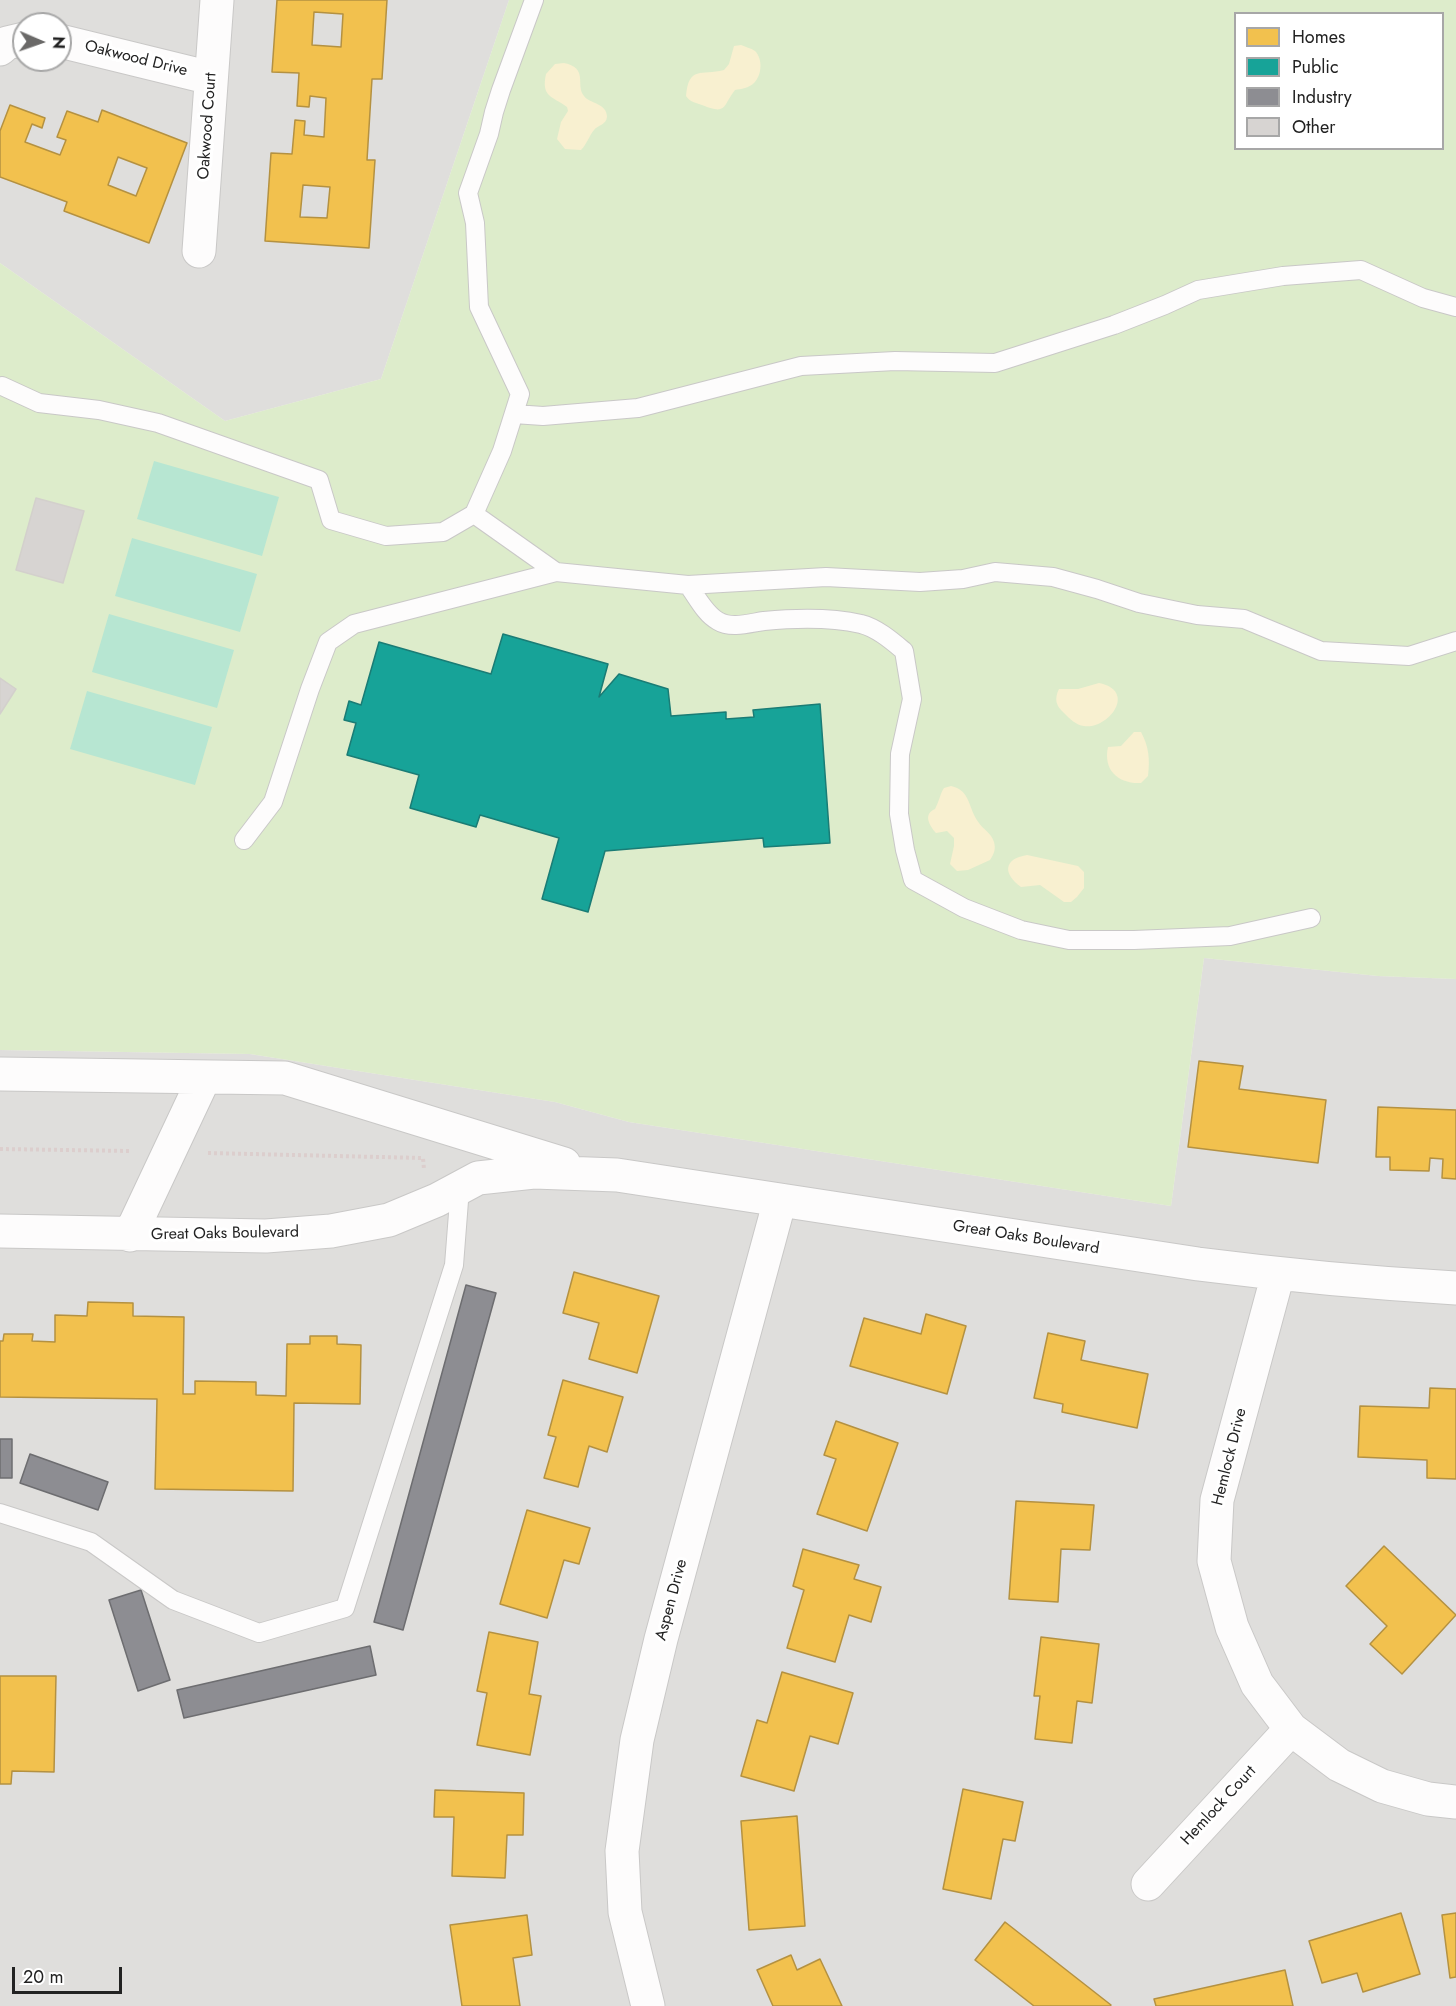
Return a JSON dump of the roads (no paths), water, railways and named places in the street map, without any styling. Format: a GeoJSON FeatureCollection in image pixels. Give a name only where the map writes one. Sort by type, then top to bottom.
{"type":"FeatureCollection","features":[{"type":"Feature","properties":{"kind":"street","name":"Oakwood Court"},"geometry":{"type":"LineString","coordinates":[[199,251],[217,0]]}},
{"type":"Feature","properties":{"kind":"street","name":"Oakwood Drive"},"geometry":{"type":"LineString","coordinates":[[72,43],[211,78]]}},
{"type":"Feature","properties":{"kind":"street","name":"Great Oaks Boulevard"},"geometry":{"type":"LineString","coordinates":[[0,1074],[285,1078],[597,1174]]}},
{"type":"Feature","properties":{"kind":"street","name":"Great Oaks Boulevard"},"geometry":{"type":"LineString","coordinates":[[130,1235],[204,1078]]}},
{"type":"Feature","properties":{"kind":"street","name":"Great Oaks Boulevard"},"geometry":{"type":"LineString","coordinates":[[0,1232],[266,1236],[331,1231],[389,1220],[437,1200],[478,1178],[534,1172],[597,1174],[617,1175],[1186,1262],[1278,1274],[1456,1288]]}},
{"type":"Feature","properties":{"kind":"street","name":"Aspen Drive"},"geometry":{"type":"LineString","coordinates":[[648,2006],[625,1912],[622,1851],[637,1740],[661,1639],[780,1200]]}},
{"type":"Feature","properties":{"kind":"street","name":"Hemlock Drive"},"geometry":{"type":"LineString","coordinates":[[1278,1274],[1216,1500],[1214,1561],[1232,1627],[1257,1684],[1291,1729],[1339,1765],[1382,1786],[1428,1799],[1456,1802]]}},
{"type":"Feature","properties":{"kind":"street","name":"Hemlock Court"},"geometry":{"type":"LineString","coordinates":[[1148,1884],[1291,1729]]}},
{"type":"Feature","properties":{"kind":"lane"},"geometry":{"type":"LineString","coordinates":[[2,386],[39,403],[99,410],[158,423],[320,480],[331,520],[386,536],[443,532],[474,514],[502,451],[520,394],[479,307],[475,223],[468,193],[489,134],[501,90],[534,0]]}},
{"type":"Feature","properties":{"kind":"lane"},"geometry":{"type":"LineString","coordinates":[[514,414],[543,416],[638,408],[801,366],[895,361],[995,363],[1114,325],[1198,290],[1283,276],[1360,270],[1423,298],[1456,307]]}},
{"type":"Feature","properties":{"kind":"lane"},"geometry":{"type":"LineString","coordinates":[[474,514],[556,572]]}},
{"type":"Feature","properties":{"kind":"lane"},"geometry":{"type":"LineString","coordinates":[[244,840],[273,802],[328,642],[354,624],[556,572],[688,585],[826,577],[920,582],[1007,573],[1053,577],[1139,603],[1197,615],[1244,619],[1321,651],[1409,656],[1456,641]]}},
{"type":"Feature","properties":{"kind":"lane"},"geometry":{"type":"LineString","coordinates":[[688,585],[706,611],[718,622],[732,625],[817,619],[863,624],[888,638],[904,651],[912,699],[900,754],[899,814],[905,850],[913,880],[964,908],[1020,930],[1069,940],[1230,936],[1311,918]]}},
{"type":"Feature","properties":{"kind":"lane"},"geometry":{"type":"LineString","coordinates":[[0,1514],[91,1542],[173,1600],[259,1633],[345,1608],[454,1265],[460,1188]]}}]}
